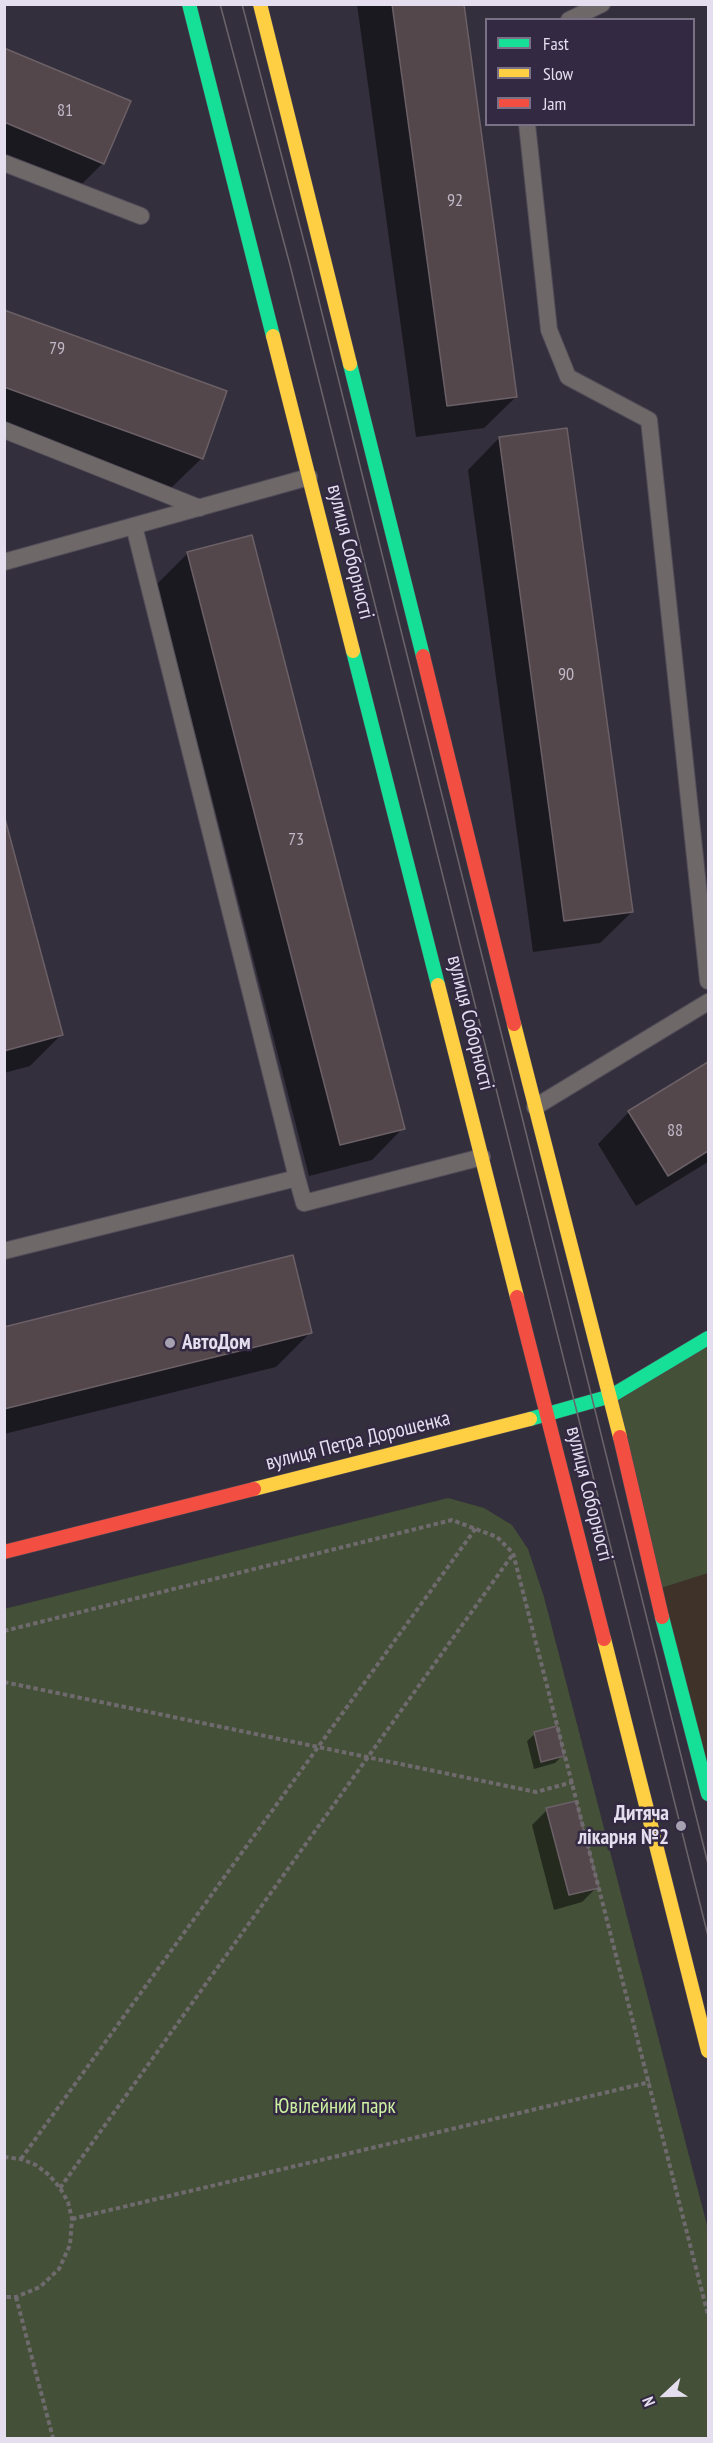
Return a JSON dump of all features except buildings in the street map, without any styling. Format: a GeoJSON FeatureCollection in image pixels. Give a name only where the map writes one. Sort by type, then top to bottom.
{"type":"FeatureCollection","features":[{"type":"Feature","properties":{"kind":"main road","name":"вулиця Соборності"},"geometry":{"type":"LineString","coordinates":[[189,4],[708,2051]]}},
{"type":"Feature","properties":{"kind":"main road","name":"вулиця Соборності"},"geometry":{"type":"LineString","coordinates":[[260,4],[535,1107],[611,1396],[656,1590],[708,1794]]}},
{"type":"Feature","properties":{"kind":"main road","name":"вулиця Петра Дорошенка"},"geometry":{"type":"LineString","coordinates":[[4,1552],[611,1396],[708,1338]]}},
{"type":"Feature","properties":{"kind":"lane"},"geometry":{"type":"LineString","coordinates":[[573,18],[602,4]]}},
{"type":"Feature","properties":{"kind":"lane"},"geometry":{"type":"LineString","coordinates":[[527,126],[549,330],[568,377],[649,420],[708,981]]}},
{"type":"Feature","properties":{"kind":"lane"},"geometry":{"type":"LineString","coordinates":[[4,163],[141,216]]}},
{"type":"Feature","properties":{"kind":"lane"},"geometry":{"type":"LineString","coordinates":[[4,430],[200,508]]}},
{"type":"Feature","properties":{"kind":"lane"},"geometry":{"type":"LineString","coordinates":[[4,562],[309,477]]}},
{"type":"Feature","properties":{"kind":"lane"},"geometry":{"type":"LineString","coordinates":[[134,526],[304,1203],[482,1157]]}},
{"type":"Feature","properties":{"kind":"lane"},"geometry":{"type":"LineString","coordinates":[[535,1107],[708,1002]]}},
{"type":"Feature","properties":{"kind":"lane"},"geometry":{"type":"LineString","coordinates":[[4,1233],[7,1250],[297,1178]]}},
{"type":"Feature","properties":{"kind":"path"},"geometry":{"type":"LineString","coordinates":[[4,1631],[452,1520],[497,1537],[513,1553],[708,2315]]}},
{"type":"Feature","properties":{"kind":"path"},"geometry":{"type":"LineString","coordinates":[[21,2159],[476,1528]]}},
{"type":"Feature","properties":{"kind":"path"},"geometry":{"type":"LineString","coordinates":[[60,2188],[513,1553]]}},
{"type":"Feature","properties":{"kind":"path"},"geometry":{"type":"LineString","coordinates":[[4,1682],[536,1792],[573,1782]]}},
{"type":"Feature","properties":{"kind":"path"},"geometry":{"type":"LineString","coordinates":[[72,2219],[650,2082]]}},
{"type":"Feature","properties":{"kind":"path"},"geometry":{"type":"LineString","coordinates":[[4,2157],[21,2159],[36,2165],[60,2188],[68,2202],[72,2219],[70,2245],[59,2269],[40,2287],[16,2297],[4,2297]]}},
{"type":"Feature","properties":{"kind":"path"},"geometry":{"type":"LineString","coordinates":[[16,2297],[53,2439]]}},
{"type":"Feature","properties":{"kind":"shaded area"},"geometry":{"type":"Polygon","coordinates":[[[708,1573],[708,1794],[655,1590],[708,1573]]]}},
{"type":"Feature","properties":{"kind":"green space"},"geometry":{"type":"Polygon","coordinates":[[[708,1338],[708,1573],[655,1590],[611,1396],[708,1338]]]}},
{"type":"Feature","properties":{"kind":"green space","name":"Ювілейний парк"},"geometry":{"type":"Polygon","coordinates":[[[448,1498],[484,1508],[512,1525],[528,1549],[544,1597],[708,2229],[708,2438],[5,2438],[4,1609],[448,1498]]]}},
{"type":"Feature","properties":{"kind":"tram line"},"geometry":{"type":"LineString","coordinates":[[220,4],[290,265],[708,1936]]}},
{"type":"Feature","properties":{"kind":"tram line"},"geometry":{"type":"LineString","coordinates":[[242,4],[309,261],[708,1864]]}},
{"type":"Feature","properties":{"kind":"traffic: fast"},"geometry":{"type":"LineString","coordinates":[[189,4],[273,336]]}},
{"type":"Feature","properties":{"kind":"traffic: fast"},"geometry":{"type":"LineString","coordinates":[[350,364],[423,656]]}},
{"type":"Feature","properties":{"kind":"traffic: fast"},"geometry":{"type":"LineString","coordinates":[[353,651],[438,985]]}},
{"type":"Feature","properties":{"kind":"traffic: fast"},"geometry":{"type":"LineString","coordinates":[[530,1419],[611,1396],[708,1338]]}},
{"type":"Feature","properties":{"kind":"traffic: fast"},"geometry":{"type":"LineString","coordinates":[[662,1617],[708,1794]]}},
{"type":"Feature","properties":{"kind":"traffic: slow"},"geometry":{"type":"LineString","coordinates":[[260,4],[350,364]]}},
{"type":"Feature","properties":{"kind":"traffic: slow"},"geometry":{"type":"LineString","coordinates":[[273,336],[353,651]]}},
{"type":"Feature","properties":{"kind":"traffic: slow"},"geometry":{"type":"LineString","coordinates":[[438,985],[517,1297]]}},
{"type":"Feature","properties":{"kind":"traffic: slow"},"geometry":{"type":"LineString","coordinates":[[514,1024],[620,1437]]}},
{"type":"Feature","properties":{"kind":"traffic: slow"},"geometry":{"type":"LineString","coordinates":[[254,1489],[530,1419]]}},
{"type":"Feature","properties":{"kind":"traffic: slow"},"geometry":{"type":"LineString","coordinates":[[604,1639],[708,2051]]}},
{"type":"Feature","properties":{"kind":"traffic: jam"},"geometry":{"type":"LineString","coordinates":[[423,656],[514,1024]]}},
{"type":"Feature","properties":{"kind":"traffic: jam"},"geometry":{"type":"LineString","coordinates":[[517,1297],[604,1639]]}},
{"type":"Feature","properties":{"kind":"traffic: jam"},"geometry":{"type":"LineString","coordinates":[[620,1437],[662,1617]]}},
{"type":"Feature","properties":{"kind":"traffic: jam"},"geometry":{"type":"LineString","coordinates":[[4,1552],[254,1489]]}},
{"type":"Feature","properties":{"kind":"place","name":"АвтоДом"},"geometry":{"type":"Point","coordinates":[170,1343]}},
{"type":"Feature","properties":{"kind":"place","name":"Дитяча лікарня №2"},"geometry":{"type":"Point","coordinates":[681,1826]}}]}
